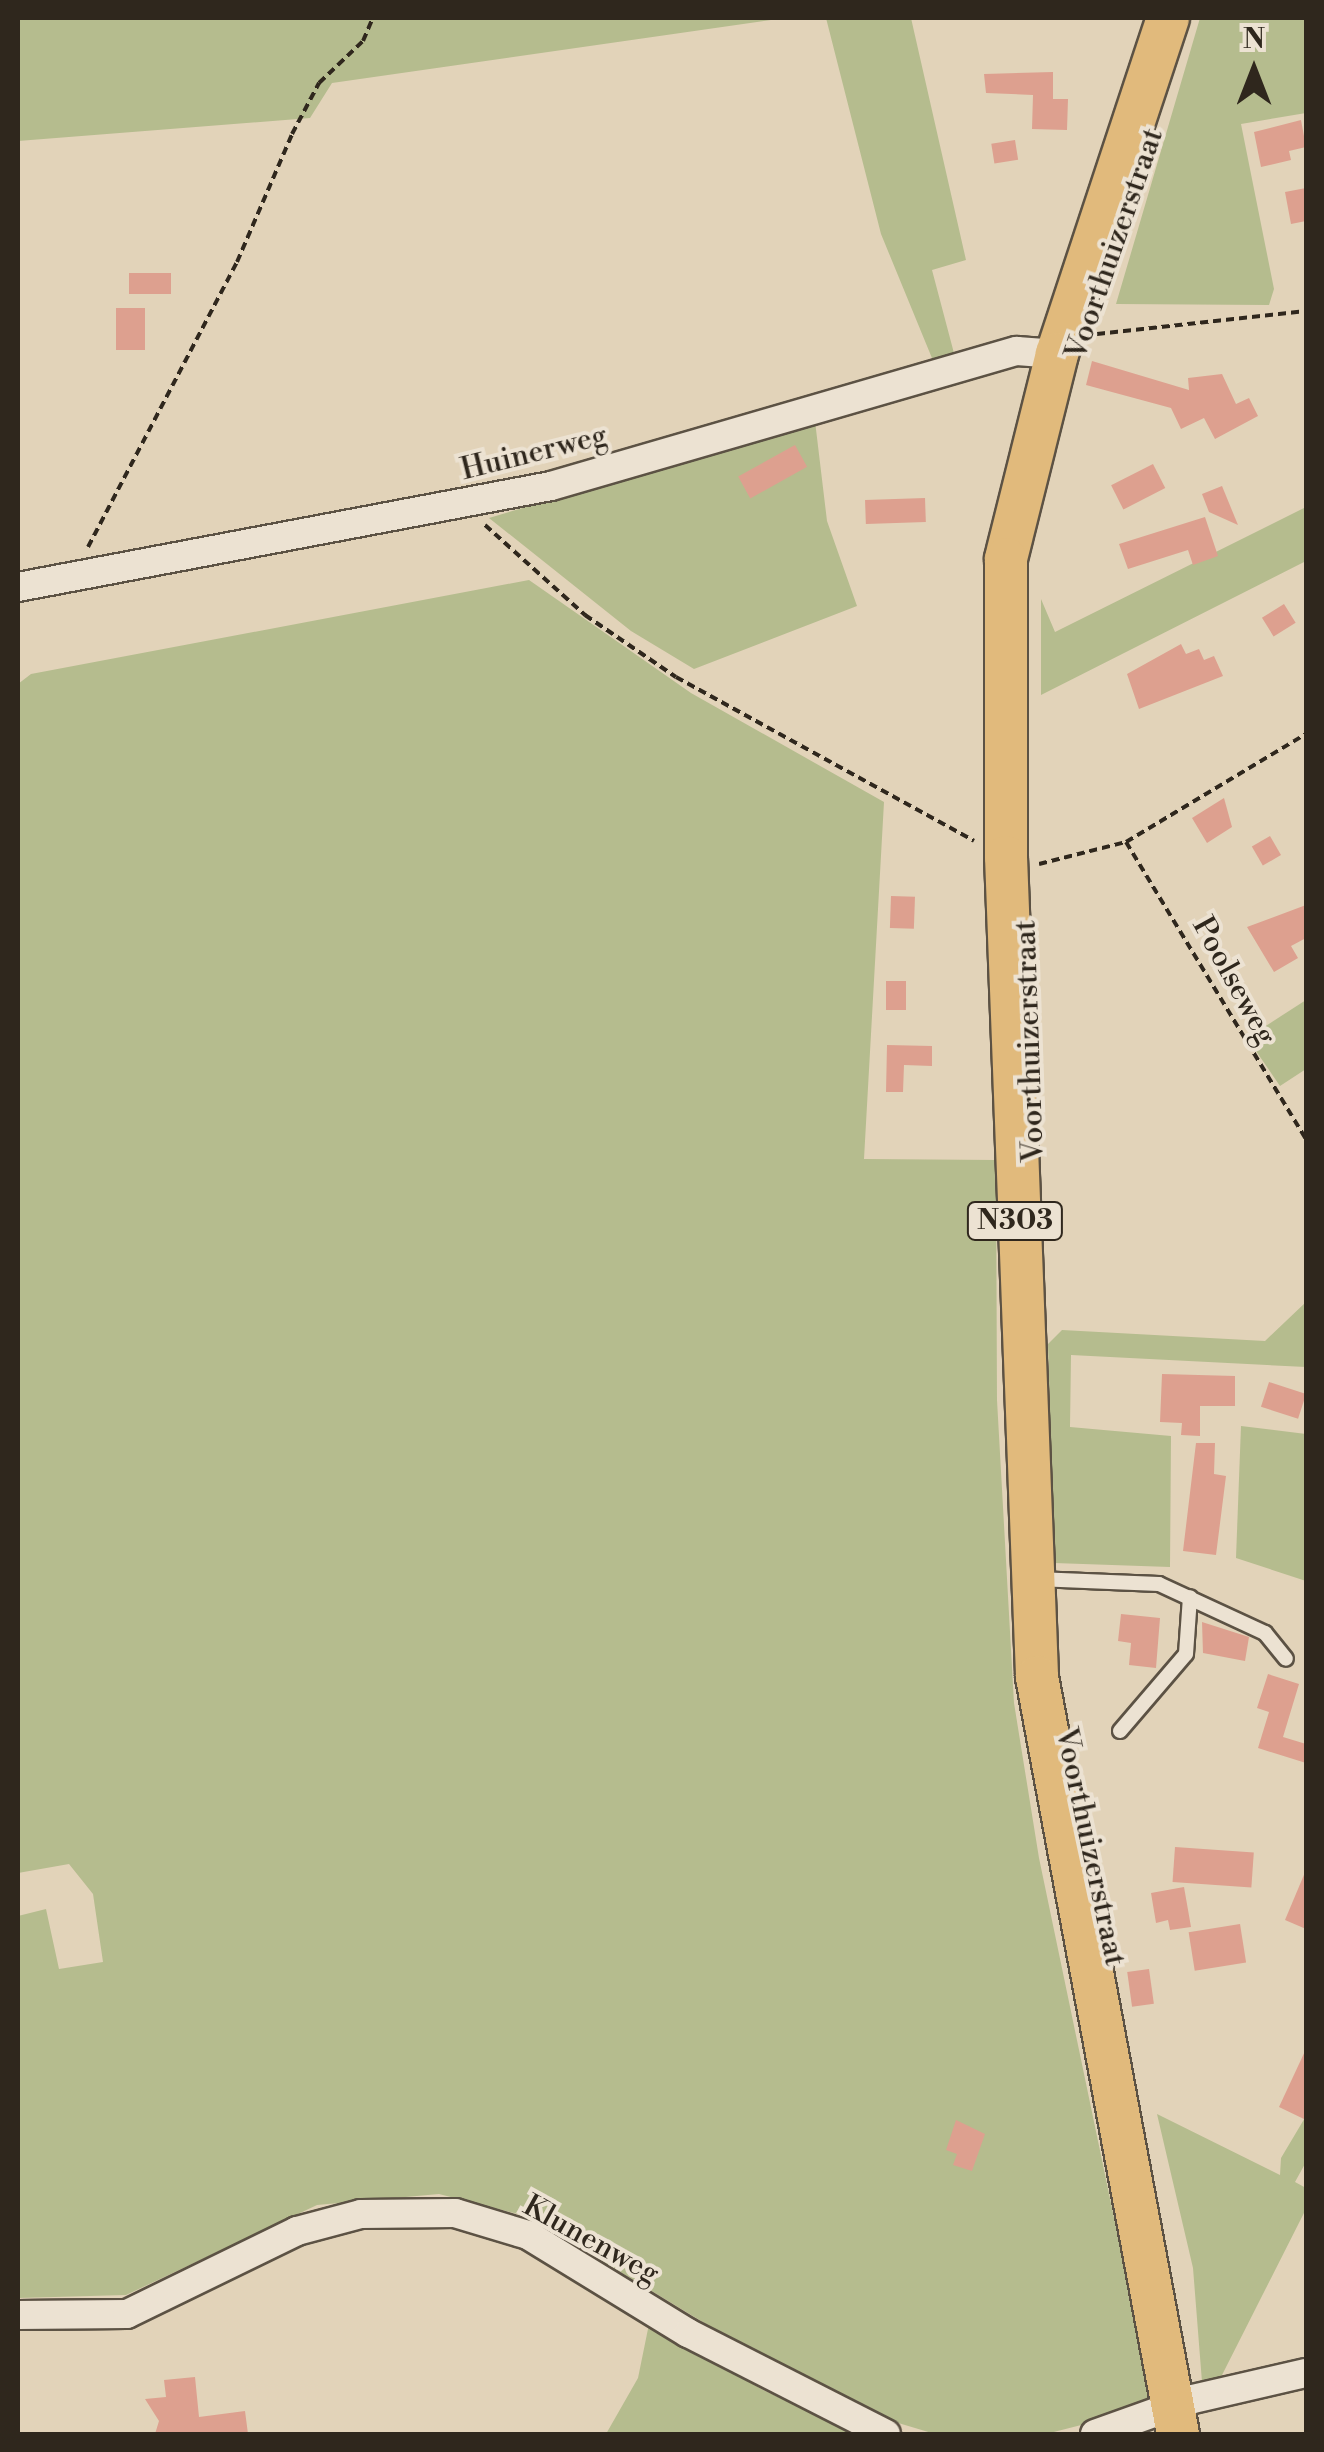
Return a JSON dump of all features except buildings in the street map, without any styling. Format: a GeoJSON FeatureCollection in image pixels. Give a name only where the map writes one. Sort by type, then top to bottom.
{"type":"FeatureCollection","features":[{"type":"Feature","properties":{"kind":"main road","name":"Voorthuizerstraat"},"geometry":{"type":"LineString","coordinates":[[1168,18],[1068,341],[1006,559],[1006,857],[1030,1579],[1056,1792],[1176,2422]]}},
{"type":"Feature","properties":{"kind":"street","name":"Huinerweg"},"geometry":{"type":"LineString","coordinates":[[18,587],[462,505],[1017,351],[1068,341]]}},
{"type":"Feature","properties":{"kind":"street","name":"Klunenweg"},"geometry":{"type":"LineString","coordinates":[[18,2315],[127,2314],[297,2231],[361,2214],[456,2213],[528,2235],[688,2334],[886,2434]]}},
{"type":"Feature","properties":{"kind":"street"},"geometry":{"type":"LineString","coordinates":[[1095,2434],[1176,2422],[1193,2399],[1306,2373]]}},
{"type":"Feature","properties":{"kind":"lane"},"geometry":{"type":"LineString","coordinates":[[1030,1579],[1159,1584],[1266,1633],[1286,1659]]}},
{"type":"Feature","properties":{"kind":"lane"},"geometry":{"type":"LineString","coordinates":[[1120,1730],[1186,1654],[1190,1596]]}},
{"type":"Feature","properties":{"kind":"path"},"geometry":{"type":"LineString","coordinates":[[73,577],[236,262],[292,134],[319,83],[363,41],[373,18]]}},
{"type":"Feature","properties":{"kind":"path"},"geometry":{"type":"LineString","coordinates":[[1068,341],[1306,311]]}},
{"type":"Feature","properties":{"kind":"path"},"geometry":{"type":"LineString","coordinates":[[462,505],[585,615],[676,677],[1006,857],[1062,863],[1126,842],[1306,734]]}},
{"type":"Feature","properties":{"kind":"path","name":"Poolseweg"},"geometry":{"type":"LineString","coordinates":[[1126,842],[1306,1140]]}},
{"type":"Feature","properties":{"kind":"green space"},"geometry":{"type":"Polygon","coordinates":[[[18,18],[785,18],[332,83],[310,118],[18,141],[18,18]]]}},
{"type":"Feature","properties":{"kind":"green space"},"geometry":{"type":"Polygon","coordinates":[[[826,18],[911,18],[966,260],[932,270],[955,357],[934,363],[881,234],[826,18]]]}},
{"type":"Feature","properties":{"kind":"green space"},"geometry":{"type":"Polygon","coordinates":[[[1200,18],[1306,18],[1306,113],[1241,124],[1274,289],[1269,305],[1116,304],[1200,18]]]}},
{"type":"Feature","properties":{"kind":"green space"},"geometry":{"type":"Polygon","coordinates":[[[815,421],[827,521],[857,606],[694,669],[631,631],[489,518],[815,421]]]}},
{"type":"Feature","properties":{"kind":"green space"},"geometry":{"type":"Polygon","coordinates":[[[1306,507],[1306,561],[1041,695],[1041,599],[1055,632],[1306,507]]]}},
{"type":"Feature","properties":{"kind":"green space"},"geometry":{"type":"Polygon","coordinates":[[[529,580],[691,693],[884,802],[864,1159],[996,1160],[997,1400],[1014,1703],[1039,1858],[1152,2400],[1089,2423],[1046,2434],[935,2434],[895,2422],[775,2366],[530,2217],[439,2194],[317,2205],[126,2295],[18,2298],[18,1916],[46,1909],[59,1969],[103,1962],[93,1894],[69,1864],[18,1873],[18,684],[31,674],[529,580]]]}},
{"type":"Feature","properties":{"kind":"green space"},"geometry":{"type":"Polygon","coordinates":[[[1306,1000],[1306,1069],[1280,1086],[1247,1038],[1306,1000]]]}},
{"type":"Feature","properties":{"kind":"green space"},"geometry":{"type":"Polygon","coordinates":[[[1306,1302],[1306,1367],[1071,1355],[1070,1427],[1171,1436],[1170,1567],[1054,1563],[1048,1344],[1062,1330],[1265,1341],[1306,1302]]]}},
{"type":"Feature","properties":{"kind":"green space"},"geometry":{"type":"Polygon","coordinates":[[[1241,1426],[1306,1434],[1306,1581],[1236,1558],[1241,1426]]]}},
{"type":"Feature","properties":{"kind":"green space"},"geometry":{"type":"Polygon","coordinates":[[[1157,2114],[1280,2175],[1281,2158],[1306,2116],[1306,2162],[1295,2182],[1306,2188],[1306,2209],[1220,2379],[1202,2382],[1193,2268],[1157,2114]]]}},
{"type":"Feature","properties":{"kind":"green space"},"geometry":{"type":"Polygon","coordinates":[[[649,2324],[763,2390],[857,2434],[606,2434],[638,2378],[649,2324]]]}}]}
